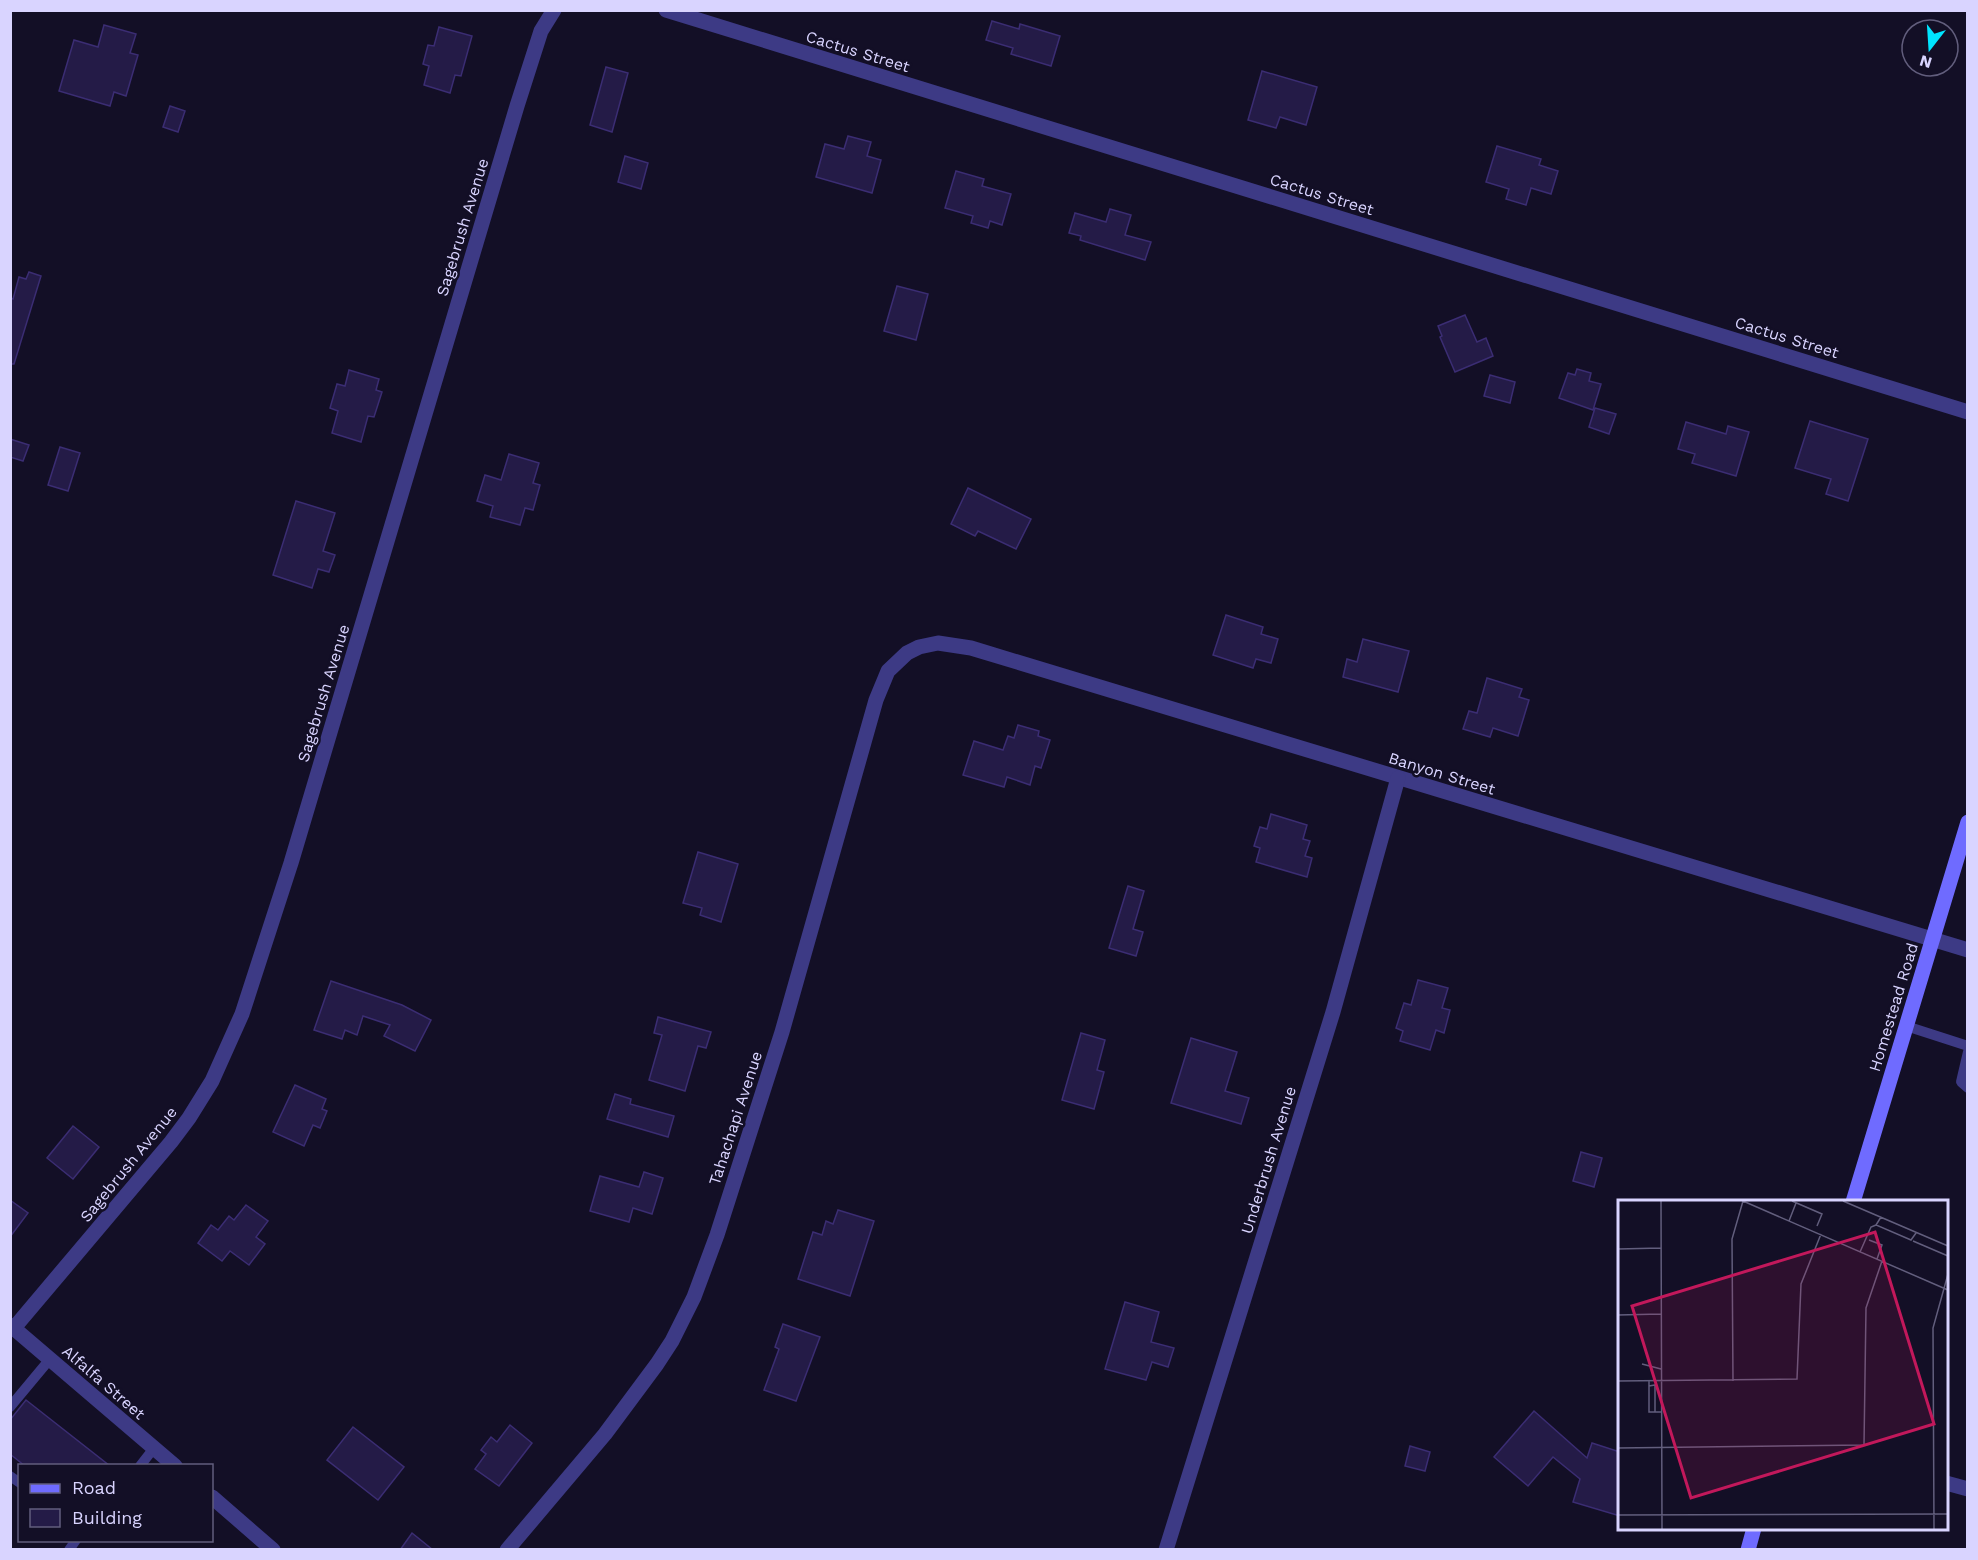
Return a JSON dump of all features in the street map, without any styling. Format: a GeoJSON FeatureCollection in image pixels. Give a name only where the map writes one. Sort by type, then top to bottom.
{"type":"FeatureCollection","features":[{"type":"Feature","properties":{"kind":"main road","name":"Homestead Road"},"geometry":{"type":"LineString","coordinates":[[1854,1200],[1968,822]]}},
{"type":"Feature","properties":{"kind":"main road"},"geometry":{"type":"LineString","coordinates":[[1748,1550],[1754,1530]]}},
{"type":"Feature","properties":{"kind":"street","name":"Sagebrush Avenue"},"geometry":{"type":"LineString","coordinates":[[12,1326],[189,1118],[212,1082],[242,1014],[295,851],[517,106],[541,31],[554,10]]}},
{"type":"Feature","properties":{"kind":"street","name":"Cactus Street"},"geometry":{"type":"LineString","coordinates":[[666,10],[1968,412]]}},
{"type":"Feature","properties":{"kind":"street","name":"Banyon Street"},"geometry":{"type":"LineString","coordinates":[[907,653],[919,646],[938,643],[971,648],[1968,950]]}},
{"type":"Feature","properties":{"kind":"street","name":"Tahachapi Avenue"},"geometry":{"type":"LineString","coordinates":[[507,1550],[605,1434],[657,1364],[672,1341],[694,1297],[717,1234],[782,1032],[876,700],[888,671],[907,653]]}},
{"type":"Feature","properties":{"kind":"street","name":"Underbrush Avenue"},"geometry":{"type":"LineString","coordinates":[[1167,1550],[1329,1023],[1398,778]]}},
{"type":"Feature","properties":{"kind":"street","name":"Alfalfa Street"},"geometry":{"type":"LineString","coordinates":[[12,1326],[173,1464]]}},
{"type":"Feature","properties":{"kind":"street"},"geometry":{"type":"LineString","coordinates":[[1948,1483],[1968,1489]]}},
{"type":"Feature","properties":{"kind":"street"},"geometry":{"type":"LineString","coordinates":[[213,1498],[273,1550]]}},
{"type":"Feature","properties":{"kind":"lane"},"geometry":{"type":"LineString","coordinates":[[1906,1026],[1968,1046]]}},
{"type":"Feature","properties":{"kind":"lane"},"geometry":{"type":"LineString","coordinates":[[1968,1052],[1961,1082],[1968,1088]]}},
{"type":"Feature","properties":{"kind":"lane"},"geometry":{"type":"LineString","coordinates":[[10,1407],[50,1359]]}},
{"type":"Feature","properties":{"kind":"lane"},"geometry":{"type":"LineString","coordinates":[[142,1464],[154,1448]]}},
{"type":"Feature","properties":{"kind":"building"},"geometry":{"type":"Polygon","coordinates":[[[992,21],[1019,29],[1020,24],[1060,36],[1051,66],[1011,54],[1013,48],[986,40],[992,21]]]}},
{"type":"Feature","properties":{"kind":"building"},"geometry":{"type":"Polygon","coordinates":[[[104,25],[136,34],[130,53],[138,55],[126,96],[114,92],[110,106],[59,91],[74,40],[98,47],[104,25]]]}},
{"type":"Feature","properties":{"kind":"building"},"geometry":{"type":"Polygon","coordinates":[[[439,27],[472,36],[461,76],[455,75],[450,93],[424,85],[429,66],[423,64],[428,45],[434,46],[439,27]]]}},
{"type":"Feature","properties":{"kind":"building"},"geometry":{"type":"Polygon","coordinates":[[[606,67],[628,73],[612,132],[590,125],[606,67]]]}},
{"type":"Feature","properties":{"kind":"building"},"geometry":{"type":"Polygon","coordinates":[[[1262,71],[1317,87],[1306,125],[1280,117],[1276,128],[1248,120],[1262,71]]]}},
{"type":"Feature","properties":{"kind":"building"},"geometry":{"type":"Polygon","coordinates":[[[170,106],[185,111],[178,132],[163,127],[170,106]]]}},
{"type":"Feature","properties":{"kind":"building"},"geometry":{"type":"Polygon","coordinates":[[[848,136],[871,142],[867,156],[881,160],[872,193],[816,177],[825,144],[844,149],[848,136]]]}},
{"type":"Feature","properties":{"kind":"building"},"geometry":{"type":"Polygon","coordinates":[[[1497,146],[1541,159],[1539,165],[1558,171],[1551,194],[1531,188],[1526,205],[1506,199],[1509,189],[1486,182],[1497,146]]]}},
{"type":"Feature","properties":{"kind":"building"},"geometry":{"type":"Polygon","coordinates":[[[625,156],[648,163],[641,189],[618,182],[625,156]]]}},
{"type":"Feature","properties":{"kind":"building"},"geometry":{"type":"Polygon","coordinates":[[[956,171],[984,179],[982,186],[1011,194],[1002,225],[990,221],[988,228],[971,223],[973,216],[945,208],[956,171]]]}},
{"type":"Feature","properties":{"kind":"building"},"geometry":{"type":"Polygon","coordinates":[[[1110,209],[1131,215],[1125,235],[1151,242],[1145,260],[1080,240],[1081,236],[1069,233],[1075,213],[1106,222],[1110,209]]]}},
{"type":"Feature","properties":{"kind":"building"},"geometry":{"type":"Polygon","coordinates":[[[29,272],[41,276],[14,364],[10,364],[10,298],[13,299],[19,277],[26,279],[29,272]]]}},
{"type":"Feature","properties":{"kind":"building"},"geometry":{"type":"Polygon","coordinates":[[[897,286],[928,294],[916,340],[884,331],[897,286]]]}},
{"type":"Feature","properties":{"kind":"building"},"geometry":{"type":"Polygon","coordinates":[[[1465,315],[1477,342],[1486,338],[1493,356],[1455,372],[1440,337],[1442,336],[1438,326],[1465,315]]]}},
{"type":"Feature","properties":{"kind":"building"},"geometry":{"type":"Polygon","coordinates":[[[1577,369],[1591,373],[1589,381],[1601,384],[1593,410],[1559,398],[1568,373],[1575,375],[1577,369]]]}},
{"type":"Feature","properties":{"kind":"building"},"geometry":{"type":"Polygon","coordinates":[[[349,370],[379,379],[376,390],[382,392],[374,417],[368,416],[361,442],[332,433],[338,411],[330,408],[337,384],[345,386],[349,370]]]}},
{"type":"Feature","properties":{"kind":"building"},"geometry":{"type":"Polygon","coordinates":[[[1490,375],[1515,382],[1510,403],[1484,396],[1490,375]]]}},
{"type":"Feature","properties":{"kind":"building"},"geometry":{"type":"Polygon","coordinates":[[[1595,408],[1616,414],[1609,434],[1589,427],[1595,408]]]}},
{"type":"Feature","properties":{"kind":"building"},"geometry":{"type":"Polygon","coordinates":[[[1810,421],[1868,439],[1848,501],[1826,494],[1831,479],[1795,468],[1810,421]]]}},
{"type":"Feature","properties":{"kind":"building"},"geometry":{"type":"Polygon","coordinates":[[[1686,422],[1726,434],[1728,426],[1749,432],[1736,476],[1692,463],[1695,454],[1678,449],[1686,422]]]}},
{"type":"Feature","properties":{"kind":"building"},"geometry":{"type":"Polygon","coordinates":[[[10,439],[29,445],[23,461],[10,457],[10,439]]]}},
{"type":"Feature","properties":{"kind":"building"},"geometry":{"type":"Polygon","coordinates":[[[60,447],[80,453],[68,491],[48,485],[60,447]]]}},
{"type":"Feature","properties":{"kind":"building"},"geometry":{"type":"Polygon","coordinates":[[[509,454],[539,463],[533,483],[540,485],[533,510],[525,508],[520,525],[490,517],[493,506],[477,501],[485,475],[501,480],[509,454]]]}},
{"type":"Feature","properties":{"kind":"building"},"geometry":{"type":"Polygon","coordinates":[[[968,488],[1031,519],[1016,549],[978,531],[975,536],[951,524],[968,488]]]}},
{"type":"Feature","properties":{"kind":"building"},"geometry":{"type":"Polygon","coordinates":[[[296,501],[335,513],[323,551],[335,555],[329,572],[318,569],[312,588],[273,575],[296,501]]]}},
{"type":"Feature","properties":{"kind":"building"},"geometry":{"type":"Polygon","coordinates":[[[1226,615],[1263,627],[1261,634],[1278,639],[1271,663],[1256,659],[1253,668],[1213,655],[1226,615]]]}},
{"type":"Feature","properties":{"kind":"building"},"geometry":{"type":"Polygon","coordinates":[[[1363,639],[1409,651],[1398,692],[1343,677],[1347,659],[1357,662],[1363,639]]]}},
{"type":"Feature","properties":{"kind":"building"},"geometry":{"type":"Polygon","coordinates":[[[1487,678],[1522,689],[1519,697],[1529,700],[1518,736],[1493,728],[1490,737],[1463,729],[1469,711],[1477,713],[1487,678]]]}},
{"type":"Feature","properties":{"kind":"building"},"geometry":{"type":"Polygon","coordinates":[[[1018,725],[1039,731],[1038,736],[1050,740],[1041,768],[1035,766],[1030,785],[1007,777],[1004,787],[963,775],[974,741],[1003,750],[1008,736],[1014,738],[1018,725]]]}},
{"type":"Feature","properties":{"kind":"building"},"geometry":{"type":"Polygon","coordinates":[[[1271,814],[1307,825],[1303,839],[1310,841],[1305,856],[1312,858],[1307,877],[1256,862],[1260,848],[1254,846],[1260,827],[1267,829],[1271,814]]]}},
{"type":"Feature","properties":{"kind":"building"},"geometry":{"type":"Polygon","coordinates":[[[698,852],[738,864],[721,922],[700,915],[702,908],[683,903],[698,852]]]}},
{"type":"Feature","properties":{"kind":"building"},"geometry":{"type":"Polygon","coordinates":[[[1128,886],[1144,891],[1133,929],[1143,932],[1136,956],[1109,948],[1128,886]]]}},
{"type":"Feature","properties":{"kind":"building"},"geometry":{"type":"Polygon","coordinates":[[[1418,980],[1448,988],[1442,1008],[1450,1010],[1444,1033],[1436,1030],[1430,1050],[1400,1041],[1403,1031],[1396,1028],[1404,1003],[1411,1005],[1418,980]]]}},
{"type":"Feature","properties":{"kind":"building"},"geometry":{"type":"Polygon","coordinates":[[[331,981],[402,1005],[431,1020],[415,1051],[384,1036],[390,1025],[363,1016],[357,1035],[345,1030],[342,1039],[314,1030],[331,981]]]}},
{"type":"Feature","properties":{"kind":"building"},"geometry":{"type":"Polygon","coordinates":[[[658,1017],[711,1032],[706,1048],[698,1046],[685,1091],[649,1080],[662,1035],[654,1033],[658,1017]]]}},
{"type":"Feature","properties":{"kind":"building"},"geometry":{"type":"Polygon","coordinates":[[[1081,1033],[1105,1040],[1097,1070],[1104,1072],[1094,1109],[1062,1100],[1081,1033]]]}},
{"type":"Feature","properties":{"kind":"building"},"geometry":{"type":"Polygon","coordinates":[[[1191,1038],[1237,1052],[1225,1091],[1249,1098],[1241,1124],[1171,1103],[1191,1038]]]}},
{"type":"Feature","properties":{"kind":"building"},"geometry":{"type":"Polygon","coordinates":[[[295,1085],[326,1099],[322,1109],[327,1111],[320,1128],[313,1125],[304,1146],[273,1132],[295,1085]]]}},
{"type":"Feature","properties":{"kind":"building"},"geometry":{"type":"Polygon","coordinates":[[[615,1094],[631,1099],[630,1104],[674,1116],[668,1137],[607,1119],[615,1094]]]}},
{"type":"Feature","properties":{"kind":"building"},"geometry":{"type":"Polygon","coordinates":[[[73,1126],[99,1147],[73,1179],[47,1158],[73,1126]]]}},
{"type":"Feature","properties":{"kind":"building"},"geometry":{"type":"Polygon","coordinates":[[[1581,1152],[1602,1158],[1594,1187],[1573,1181],[1581,1152]]]}},
{"type":"Feature","properties":{"kind":"building"},"geometry":{"type":"Polygon","coordinates":[[[644,1172],[663,1178],[652,1214],[633,1208],[629,1222],[590,1211],[600,1176],[639,1187],[644,1172]]]}},
{"type":"Feature","properties":{"kind":"building"},"geometry":{"type":"Polygon","coordinates":[[[10,1200],[28,1213],[10,1237],[10,1200]]]}},
{"type":"Feature","properties":{"kind":"building"},"geometry":{"type":"Polygon","coordinates":[[[246,1205],[268,1221],[256,1237],[265,1244],[249,1265],[230,1251],[222,1261],[198,1243],[211,1225],[218,1230],[229,1216],[234,1220],[246,1205]]]}},
{"type":"Feature","properties":{"kind":"building"},"geometry":{"type":"Polygon","coordinates":[[[838,1210],[874,1221],[850,1296],[798,1279],[813,1232],[822,1235],[826,1221],[833,1224],[838,1210]]]}},
{"type":"Feature","properties":{"kind":"building"},"geometry":{"type":"Polygon","coordinates":[[[1125,1302],[1159,1312],[1151,1342],[1174,1348],[1168,1367],[1152,1362],[1146,1380],[1105,1369],[1125,1302]]]}},
{"type":"Feature","properties":{"kind":"building"},"geometry":{"type":"Polygon","coordinates":[[[783,1324],[820,1337],[796,1401],[764,1390],[779,1349],[775,1347],[783,1324]]]}},
{"type":"Feature","properties":{"kind":"building"},"geometry":{"type":"Polygon","coordinates":[[[26,1400],[107,1464],[22,1464],[10,1454],[10,1420],[26,1400]]]}},
{"type":"Feature","properties":{"kind":"building"},"geometry":{"type":"Polygon","coordinates":[[[1534,1411],[1587,1458],[1592,1443],[1618,1451],[1618,1515],[1573,1502],[1580,1479],[1553,1457],[1528,1486],[1494,1457],[1534,1411]]]}},
{"type":"Feature","properties":{"kind":"building"},"geometry":{"type":"Polygon","coordinates":[[[510,1425],[532,1443],[499,1486],[475,1469],[486,1454],[481,1450],[491,1437],[497,1442],[510,1425]]]}},
{"type":"Feature","properties":{"kind":"building"},"geometry":{"type":"Polygon","coordinates":[[[353,1427],[404,1467],[378,1500],[327,1460],[353,1427]]]}},
{"type":"Feature","properties":{"kind":"building"},"geometry":{"type":"Polygon","coordinates":[[[1410,1446],[1430,1452],[1425,1471],[1405,1466],[1410,1446]]]}},
{"type":"Feature","properties":{"kind":"building"},"geometry":{"type":"Polygon","coordinates":[[[412,1533],[433,1550],[400,1550],[412,1533]]]}}]}
